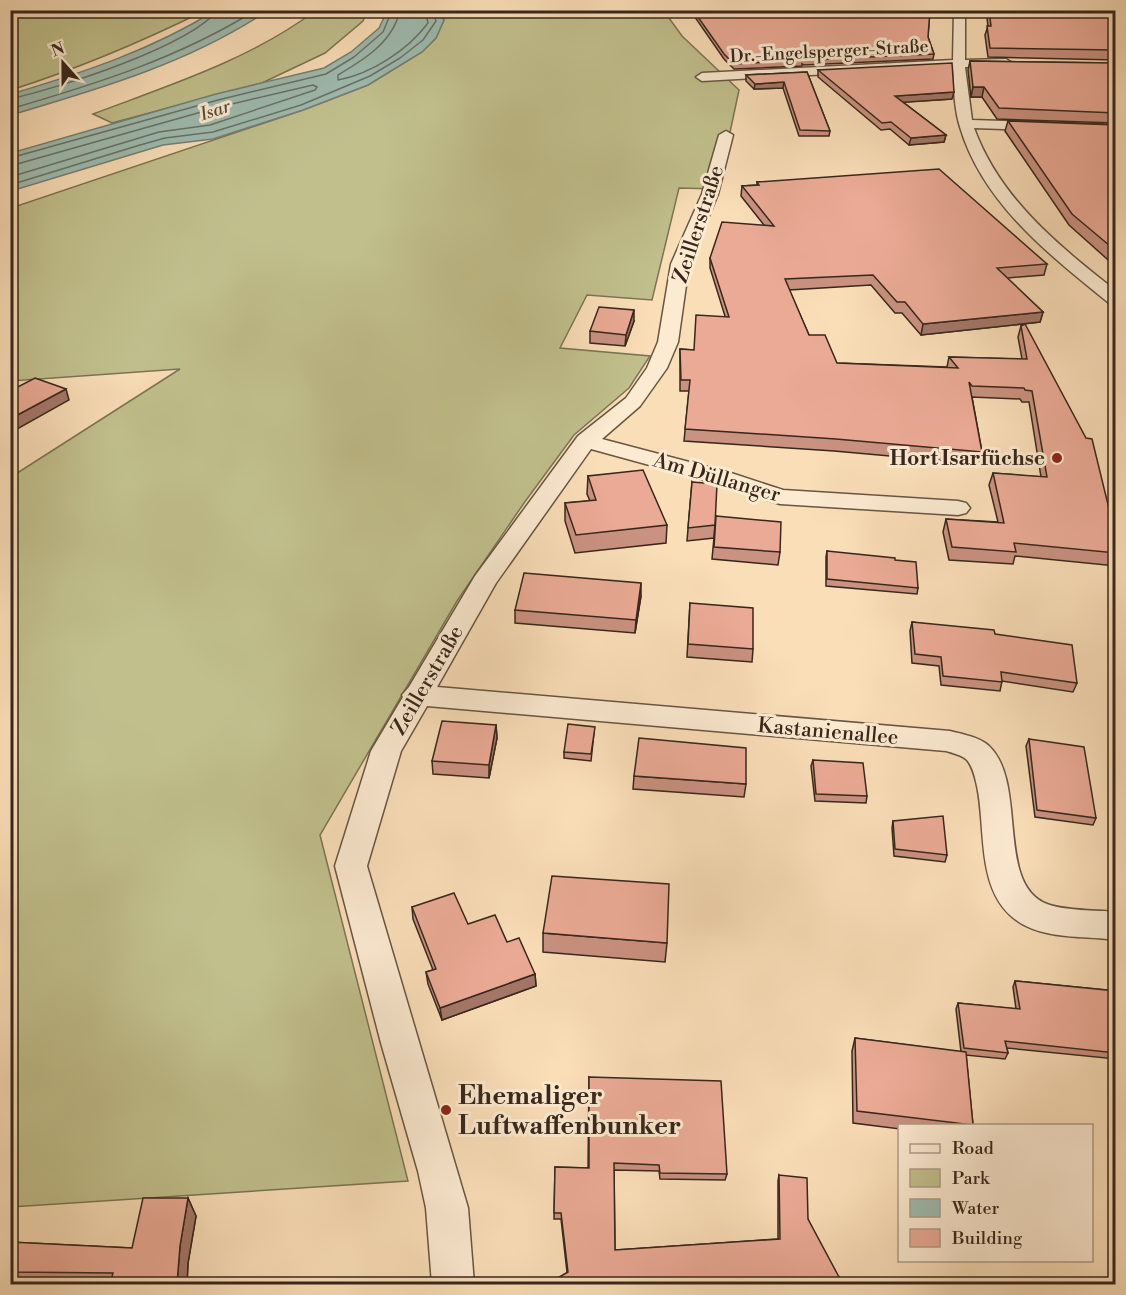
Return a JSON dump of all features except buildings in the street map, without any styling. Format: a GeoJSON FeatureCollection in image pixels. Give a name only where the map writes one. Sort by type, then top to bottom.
{"type":"FeatureCollection","features":[{"type":"Feature","properties":{"kind":"street"},"geometry":{"type":"LineString","coordinates":[[960,10],[959,63],[966,124],[982,163],[1006,198],[1059,254],[1116,300]]}},
{"type":"Feature","properties":{"kind":"street","name":"Dr.-Engelsperger-Straße"},"geometry":{"type":"LineString","coordinates":[[702,77],[959,63],[1021,63]]}},
{"type":"Feature","properties":{"kind":"street"},"geometry":{"type":"LineString","coordinates":[[966,124],[1116,129]]}},
{"type":"Feature","properties":{"kind":"street","name":"Zeillerstraße"},"geometry":{"type":"LineString","coordinates":[[453,1284],[447,1208],[438,1171],[399,1043],[351,866],[386,751],[416,695],[484,582],[586,441],[633,402],[657,368],[668,342],[680,264],[710,194],[726,135]]}},
{"type":"Feature","properties":{"kind":"street","name":"Am Düllanger"},"geometry":{"type":"LineString","coordinates":[[586,441],[723,478],[780,497],[958,508]]}},
{"type":"Feature","properties":{"kind":"street","name":"Kastanienallee"},"geometry":{"type":"LineString","coordinates":[[416,695],[950,741],[977,752],[989,773],[1006,882],[1018,905],[1038,916],[1116,926]]}},
{"type":"Feature","properties":{"kind":"green space"},"geometry":{"type":"Polygon","coordinates":[[[11,10],[204,11],[109,54],[11,90],[11,10]]]}},
{"type":"Feature","properties":{"kind":"green space"},"geometry":{"type":"Polygon","coordinates":[[[315,11],[367,11],[363,21],[325,53],[262,83],[112,123],[93,114],[208,70],[263,44],[315,11]]]}},
{"type":"Feature","properties":{"kind":"green space"},"geometry":{"type":"Polygon","coordinates":[[[437,11],[664,11],[682,36],[739,90],[718,189],[679,188],[652,300],[587,295],[560,348],[650,356],[629,388],[574,435],[524,503],[457,601],[320,835],[408,1181],[11,1207],[11,477],[180,369],[11,381],[11,208],[303,110],[368,85],[422,52],[436,38],[444,20],[437,11]]]}},
{"type":"Feature","properties":{"kind":"water"},"geometry":{"type":"Polygon","coordinates":[[[216,10],[267,11],[206,46],[143,73],[11,115],[11,94],[64,78],[142,49],[216,10]]]}},
{"type":"Feature","properties":{"kind":"water","name":"Isar"},"geometry":{"type":"Polygon","coordinates":[[[387,11],[437,11],[444,20],[436,38],[422,52],[368,85],[303,110],[213,139],[163,145],[11,191],[11,153],[216,94],[324,68],[351,52],[379,28],[387,11]]]}},
{"type":"Feature","properties":{"kind":"place","name":"Hort Isarfüchse"},"geometry":{"type":"Point","coordinates":[1057,458]}},
{"type":"Feature","properties":{"kind":"place","name":"Ehemaliger Luftwaffenbunker"},"geometry":{"type":"Point","coordinates":[446,1110]}}]}
